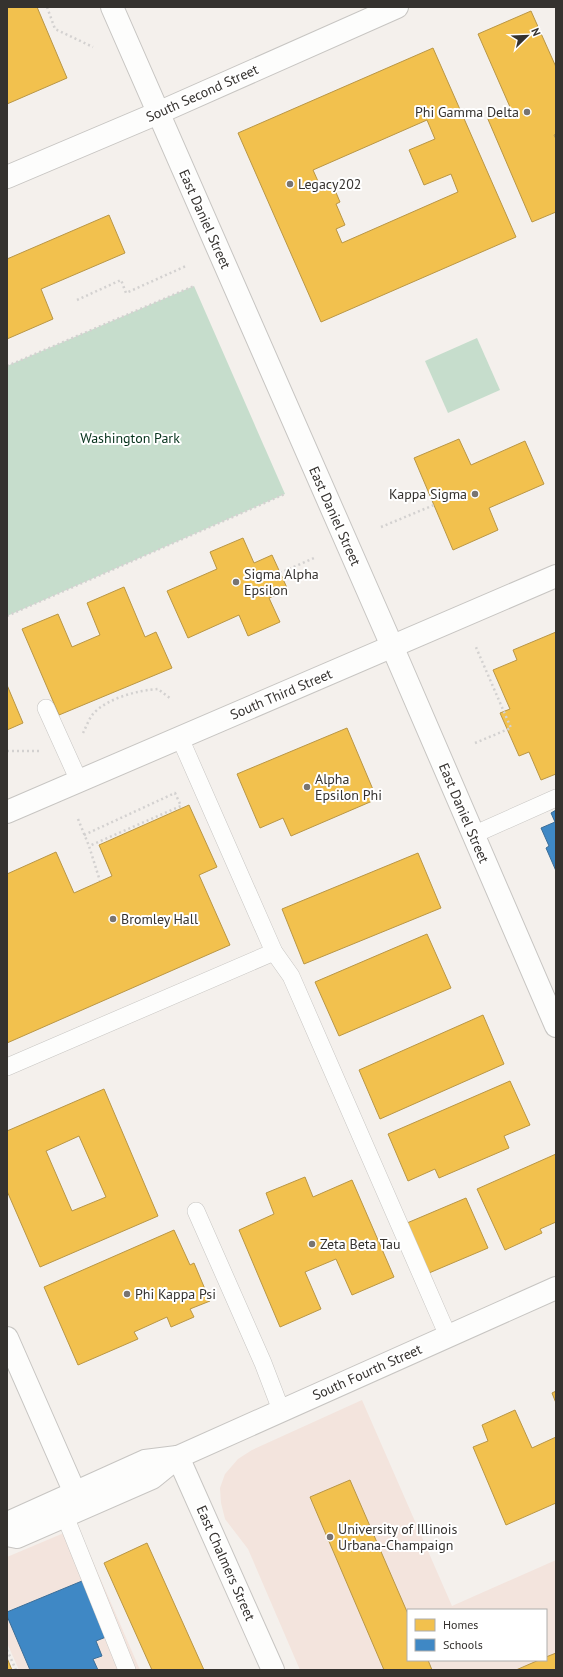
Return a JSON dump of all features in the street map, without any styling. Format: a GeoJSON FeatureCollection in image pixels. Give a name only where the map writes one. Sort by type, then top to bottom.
{"type":"FeatureCollection","features":[{"type":"Feature","properties":{"kind":"street","name":"East Daniel Street"},"geometry":{"type":"LineString","coordinates":[[112,7],[392,646],[556,1026]]}},
{"type":"Feature","properties":{"kind":"street","name":"South Second Street"},"geometry":{"type":"LineString","coordinates":[[7,177],[158,113],[396,7]]}},
{"type":"Feature","properties":{"kind":"street","name":"South Third Street"},"geometry":{"type":"LineString","coordinates":[[7,812],[556,576]]}},
{"type":"Feature","properties":{"kind":"street","name":"South Fourth Street"},"geometry":{"type":"LineString","coordinates":[[7,1535],[18,1537],[152,1478],[178,1457],[556,1288]]}},
{"type":"Feature","properties":{"kind":"street"},"geometry":{"type":"LineString","coordinates":[[7,1338],[75,1492]]}},
{"type":"Feature","properties":{"kind":"street","name":"South Fourth Street"},"geometry":{"type":"LineString","coordinates":[[7,1528],[12,1521],[145,1461],[178,1457]]}},
{"type":"Feature","properties":{"kind":"street","name":"East Chalmers Street"},"geometry":{"type":"LineString","coordinates":[[178,1457],[273,1670]]}},
{"type":"Feature","properties":{"kind":"lane"},"geometry":{"type":"LineString","coordinates":[[46,708],[79,781]]}},
{"type":"Feature","properties":{"kind":"lane"},"geometry":{"type":"LineString","coordinates":[[180,738],[274,952],[294,983],[448,1336]]}},
{"type":"Feature","properties":{"kind":"lane"},"geometry":{"type":"LineString","coordinates":[[473,835],[556,798]]}},
{"type":"Feature","properties":{"kind":"lane"},"geometry":{"type":"LineString","coordinates":[[7,1067],[274,952]]}},
{"type":"Feature","properties":{"kind":"lane"},"geometry":{"type":"LineString","coordinates":[[196,1211],[263,1363],[281,1410]]}},
{"type":"Feature","properties":{"kind":"lane"},"geometry":{"type":"LineString","coordinates":[[65,1516],[127,1670]]}},
{"type":"Feature","properties":{"kind":"path"},"geometry":{"type":"LineString","coordinates":[[47,7],[56,29],[93,47]]}},
{"type":"Feature","properties":{"kind":"path"},"geometry":{"type":"LineString","coordinates":[[77,300],[121,280],[126,293],[186,266]]}},
{"type":"Feature","properties":{"kind":"path"},"geometry":{"type":"LineString","coordinates":[[7,366],[194,286]]}},
{"type":"Feature","properties":{"kind":"path"},"geometry":{"type":"LineString","coordinates":[[7,616],[285,494]]}},
{"type":"Feature","properties":{"kind":"path"},"geometry":{"type":"LineString","coordinates":[[381,527],[434,505]]}},
{"type":"Feature","properties":{"kind":"path"},"geometry":{"type":"LineString","coordinates":[[280,573],[314,558]]}},
{"type":"Feature","properties":{"kind":"path"},"geometry":{"type":"LineString","coordinates":[[475,645],[511,728],[475,743]]}},
{"type":"Feature","properties":{"kind":"path"},"geometry":{"type":"LineString","coordinates":[[81,737],[92,714],[104,705],[139,690],[158,689],[171,699]]}},
{"type":"Feature","properties":{"kind":"path"},"geometry":{"type":"LineString","coordinates":[[7,751],[43,751]]}},
{"type":"Feature","properties":{"kind":"path"},"geometry":{"type":"LineString","coordinates":[[84,834],[175,793],[181,806],[89,846]]}},
{"type":"Feature","properties":{"kind":"path"},"geometry":{"type":"LineString","coordinates":[[78,819],[89,846],[100,881]]}},
{"type":"Feature","properties":{"kind":"path"},"geometry":{"type":"LineString","coordinates":[[7,1650],[16,1670]]}},
{"type":"Feature","properties":{"kind":"shaded area","name":"University of Illinois Urbana-Champaign"},"geometry":{"type":"Polygon","coordinates":[[[362,1400],[452,1606],[556,1560],[556,1670],[300,1670],[248,1549],[225,1519],[221,1503],[220,1488],[225,1474],[238,1459],[252,1450],[362,1400]]]}},
{"type":"Feature","properties":{"kind":"shaded area"},"geometry":{"type":"Polygon","coordinates":[[[78,1527],[140,1670],[19,1670],[7,1643],[7,1557],[78,1527]]]}},
{"type":"Feature","properties":{"kind":"green space","name":"Washington Park"},"geometry":{"type":"Polygon","coordinates":[[[194,286],[285,494],[7,616],[7,366],[194,286]]]}},
{"type":"Feature","properties":{"kind":"green space"},"geometry":{"type":"Polygon","coordinates":[[[477,338],[500,390],[448,413],[425,361],[477,338]]]}},
{"type":"Feature","properties":{"kind":"building: Homes"},"geometry":{"type":"Polygon","coordinates":[[[7,7],[37,7],[67,78],[7,104],[7,7]]]}},
{"type":"Feature","properties":{"kind":"building: Homes","name":"Phi Gamma Delta"},"geometry":{"type":"Polygon","coordinates":[[[531,11],[556,67],[556,134],[554,135],[556,139],[556,212],[532,222],[487,117],[510,107],[478,34],[531,11]]]}},
{"type":"Feature","properties":{"kind":"building: Homes","name":"Legacy202"},"geometry":{"type":"Polygon","coordinates":[[[433,48],[516,237],[321,322],[238,133],[433,48]],[[427,120],[313,170],[321,188],[332,183],[340,202],[336,204],[345,225],[336,229],[342,243],[458,192],[451,174],[424,185],[409,150],[435,139],[427,120]]]}},
{"type":"Feature","properties":{"kind":"building: Homes"},"geometry":{"type":"Polygon","coordinates":[[[109,215],[125,253],[41,289],[53,319],[7,339],[7,259],[109,215]]]}},
{"type":"Feature","properties":{"kind":"building: Homes","name":"Kappa Sigma"},"geometry":{"type":"Polygon","coordinates":[[[459,439],[471,465],[525,441],[544,484],[489,508],[498,530],[453,550],[414,458],[459,439]]]}},
{"type":"Feature","properties":{"kind":"building: Homes","name":"Sigma Alpha Epsilon"},"geometry":{"type":"Polygon","coordinates":[[[243,538],[254,563],[272,555],[288,590],[269,598],[280,622],[248,636],[239,615],[188,638],[167,591],[217,569],[210,552],[243,538]]]}},
{"type":"Feature","properties":{"kind":"building: Homes"},"geometry":{"type":"Polygon","coordinates":[[[124,587],[145,637],[156,632],[172,668],[59,715],[22,629],[58,614],[72,647],[100,635],[87,603],[124,587]]]}},
{"type":"Feature","properties":{"kind":"building: Homes"},"geometry":{"type":"Polygon","coordinates":[[[556,632],[556,774],[541,780],[529,752],[519,756],[500,713],[510,709],[493,670],[517,660],[513,650],[556,632]]]}},
{"type":"Feature","properties":{"kind":"building: Homes"},"geometry":{"type":"Polygon","coordinates":[[[7,685],[23,723],[7,730],[7,685]]]}},
{"type":"Feature","properties":{"kind":"building: Homes","name":"Alpha Epsilon Phi"},"geometry":{"type":"Polygon","coordinates":[[[347,728],[377,799],[291,836],[283,818],[260,828],[237,774],[347,728]]]}},
{"type":"Feature","properties":{"kind":"building: Homes","name":"Bromley Hall"},"geometry":{"type":"Polygon","coordinates":[[[189,805],[217,867],[199,875],[230,945],[7,1043],[7,874],[56,852],[74,893],[112,876],[99,845],[189,805]]]}},
{"type":"Feature","properties":{"kind":"building: Homes"},"geometry":{"type":"Polygon","coordinates":[[[418,853],[441,908],[304,964],[282,909],[418,853]]]}},
{"type":"Feature","properties":{"kind":"building: Homes"},"geometry":{"type":"Polygon","coordinates":[[[427,934],[451,988],[339,1036],[315,982],[427,934]]]}},
{"type":"Feature","properties":{"kind":"building: Homes"},"geometry":{"type":"Polygon","coordinates":[[[483,1015],[504,1064],[380,1119],[359,1070],[483,1015]]]}},
{"type":"Feature","properties":{"kind":"building: Homes"},"geometry":{"type":"Polygon","coordinates":[[[510,1081],[530,1125],[504,1136],[509,1148],[439,1178],[435,1169],[408,1181],[388,1134],[510,1081]]]}},
{"type":"Feature","properties":{"kind":"building: Homes"},"geometry":{"type":"Polygon","coordinates":[[[104,1089],[158,1216],[40,1267],[7,1191],[7,1131],[104,1089]],[[79,1136],[46,1151],[72,1211],[106,1197],[79,1136]]]}},
{"type":"Feature","properties":{"kind":"building: Homes"},"geometry":{"type":"Polygon","coordinates":[[[556,1154],[556,1222],[540,1229],[542,1233],[505,1250],[477,1189],[556,1154]]]}},
{"type":"Feature","properties":{"kind":"building: Homes","name":"Zeta Beta Tau"},"geometry":{"type":"Polygon","coordinates":[[[305,1177],[313,1197],[352,1180],[394,1277],[352,1295],[336,1259],[305,1272],[321,1309],[280,1327],[239,1230],[274,1214],[266,1193],[305,1177]]]}},
{"type":"Feature","properties":{"kind":"building: Homes"},"geometry":{"type":"Polygon","coordinates":[[[466,1198],[488,1248],[429,1273],[407,1223],[466,1198]]]}},
{"type":"Feature","properties":{"kind":"building: Homes","name":"Phi Kappa Psi"},"geometry":{"type":"Polygon","coordinates":[[[174,1230],[190,1265],[194,1263],[210,1301],[190,1309],[194,1317],[171,1327],[167,1317],[134,1332],[138,1339],[78,1365],[44,1287],[174,1230]]]}},
{"type":"Feature","properties":{"kind":"building: Homes"},"geometry":{"type":"Polygon","coordinates":[[[556,1391],[556,1403],[552,1393],[556,1391]]]}},
{"type":"Feature","properties":{"kind":"building: Homes"},"geometry":{"type":"Polygon","coordinates":[[[515,1410],[532,1448],[556,1437],[556,1503],[506,1525],[473,1447],[488,1441],[482,1425],[515,1410]]]}},
{"type":"Feature","properties":{"kind":"building: Homes"},"geometry":{"type":"Polygon","coordinates":[[[350,1480],[407,1612],[407,1661],[428,1661],[432,1670],[384,1670],[310,1497],[350,1480]]]}},
{"type":"Feature","properties":{"kind":"building: Homes"},"geometry":{"type":"Polygon","coordinates":[[[147,1543],[204,1670],[152,1670],[104,1563],[147,1543]]]}},
{"type":"Feature","properties":{"kind":"building: Homes"},"geometry":{"type":"Polygon","coordinates":[[[556,1653],[556,1670],[516,1670],[537,1661],[547,1661],[547,1657],[556,1653]]]}},
{"type":"Feature","properties":{"kind":"building: Homes"},"geometry":{"type":"Polygon","coordinates":[[[7,1658],[12,1670],[7,1670],[7,1658]]]}},
{"type":"Feature","properties":{"kind":"building: Schools"},"geometry":{"type":"Polygon","coordinates":[[[556,810],[556,871],[546,848],[549,846],[541,828],[555,822],[551,813],[556,810]]]}},
{"type":"Feature","properties":{"kind":"building: Schools"},"geometry":{"type":"Polygon","coordinates":[[[82,1581],[106,1637],[96,1641],[102,1656],[93,1659],[98,1670],[30,1670],[7,1616],[7,1612],[82,1581]]]}},
{"type":"Feature","properties":{"kind":"place","name":"Phi Gamma Delta"},"geometry":{"type":"Point","coordinates":[527,112]}},
{"type":"Feature","properties":{"kind":"place","name":"Legacy202"},"geometry":{"type":"Point","coordinates":[290,184]}},
{"type":"Feature","properties":{"kind":"place","name":"Kappa Sigma"},"geometry":{"type":"Point","coordinates":[475,494]}},
{"type":"Feature","properties":{"kind":"place","name":"Sigma Alpha Epsilon"},"geometry":{"type":"Point","coordinates":[236,582]}},
{"type":"Feature","properties":{"kind":"place","name":"Alpha Epsilon Phi"},"geometry":{"type":"Point","coordinates":[307,787]}},
{"type":"Feature","properties":{"kind":"place","name":"Bromley Hall"},"geometry":{"type":"Point","coordinates":[113,919]}},
{"type":"Feature","properties":{"kind":"place","name":"Zeta Beta Tau"},"geometry":{"type":"Point","coordinates":[312,1244]}},
{"type":"Feature","properties":{"kind":"place","name":"Phi Kappa Psi"},"geometry":{"type":"Point","coordinates":[127,1294]}},
{"type":"Feature","properties":{"kind":"place","name":"University of Illinois Urbana-Champaign"},"geometry":{"type":"Point","coordinates":[330,1537]}}]}
